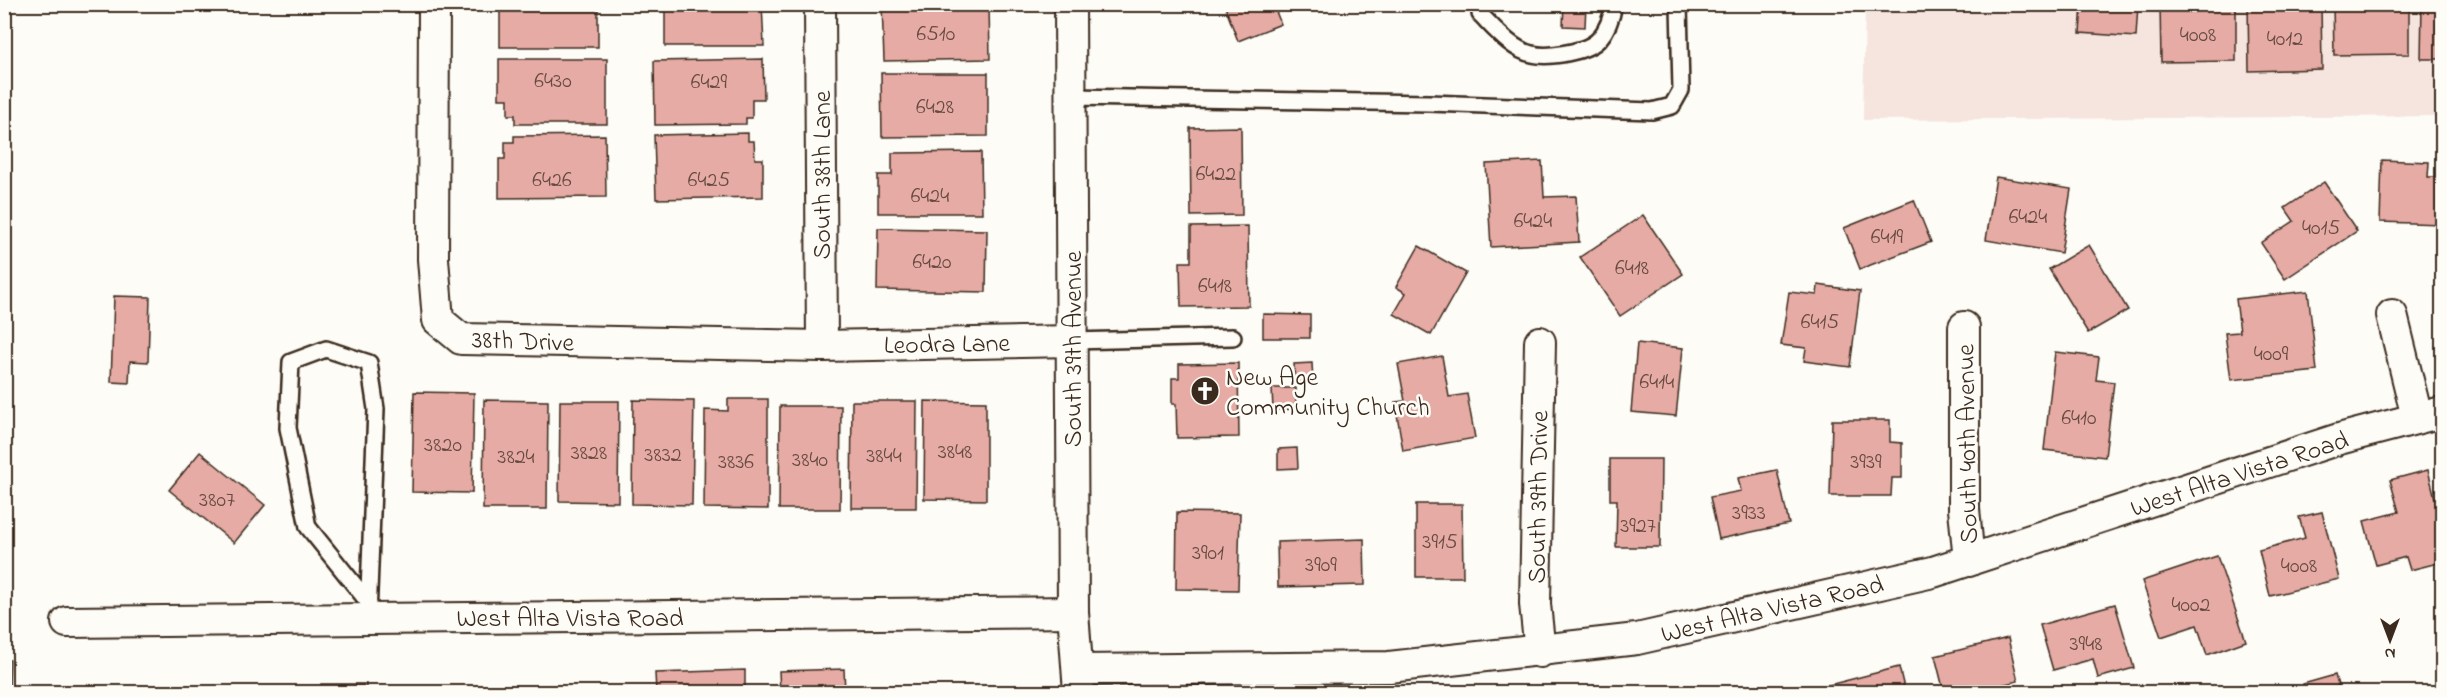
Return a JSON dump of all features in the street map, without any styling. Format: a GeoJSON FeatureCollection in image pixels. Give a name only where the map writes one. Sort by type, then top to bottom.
{"type":"FeatureCollection","features":[{"type":"Feature","properties":{"kind":"street","name":"38th Drive"},"geometry":{"type":"LineString","coordinates":[[434,4],[433,259],[438,320],[460,339],[822,346]]}},
{"type":"Feature","properties":{"kind":"street","name":"South 38th Lane"},"geometry":{"type":"LineString","coordinates":[[820,4],[822,346]]}},
{"type":"Feature","properties":{"kind":"street","name":"South 39th Avenue"},"geometry":{"type":"LineString","coordinates":[[1070,4],[1073,612],[1079,681]]}},
{"type":"Feature","properties":{"kind":"street"},"geometry":{"type":"LineString","coordinates":[[2392,315],[2430,414]]}},
{"type":"Feature","properties":{"kind":"street","name":"South 40th Avenue"},"geometry":{"type":"LineString","coordinates":[[1964,327],[1964,509],[1969,561]]}},
{"type":"Feature","properties":{"kind":"street","name":"Leodra Lane"},"geometry":{"type":"LineString","coordinates":[[822,346],[1072,341]]}},
{"type":"Feature","properties":{"kind":"street","name":"South 39th Drive"},"geometry":{"type":"LineString","coordinates":[[1540,342],[1535,604],[1540,652]]}},
{"type":"Feature","properties":{"kind":"street","name":"West Alta Vista Road"},"geometry":{"type":"LineString","coordinates":[[1079,681],[1389,667],[1540,652],[1637,639],[1933,572],[2339,439],[2430,414]]}},
{"type":"Feature","properties":{"kind":"street","name":"West Alta Vista Road"},"geometry":{"type":"LineString","coordinates":[[67,622],[368,610],[1073,612]]}},
{"type":"Feature","properties":{"kind":"lane"},"geometry":{"type":"LineString","coordinates":[[1479,4],[1480,14],[1499,33],[1531,54],[1565,54],[1598,41],[1612,15],[1614,4]]}},
{"type":"Feature","properties":{"kind":"lane"},"geometry":{"type":"LineString","coordinates":[[1071,97],[1429,103],[1652,111],[1672,106],[1681,90],[1679,4]]}},
{"type":"Feature","properties":{"kind":"lane"},"geometry":{"type":"LineString","coordinates":[[1072,341],[1233,337]]}},
{"type":"Feature","properties":{"kind":"lane"},"geometry":{"type":"LineString","coordinates":[[326,349],[369,363],[376,409],[368,610],[308,527],[288,428],[291,362],[326,349]]}},
{"type":"Feature","properties":{"kind":"shaded area"},"geometry":{"type":"Polygon","coordinates":[[[1865,5],[2442,5],[2442,116],[1863,120],[1865,5]]]}},
{"type":"Feature","properties":{"kind":"building"},"geometry":{"type":"Polygon","coordinates":[[[511,4],[598,4],[598,47],[500,47],[500,9],[511,9],[511,4]]]}},
{"type":"Feature","properties":{"kind":"building"},"geometry":{"type":"Polygon","coordinates":[[[665,4],[762,4],[764,46],[665,46],[665,4]]]}},
{"type":"Feature","properties":{"kind":"building"},"geometry":{"type":"Polygon","coordinates":[[[882,4],[989,4],[990,59],[884,61],[882,4]]]}},
{"type":"Feature","properties":{"kind":"building"},"geometry":{"type":"Polygon","coordinates":[[[1224,4],[1273,4],[1281,24],[1238,41],[1224,4]]]}},
{"type":"Feature","properties":{"kind":"building"},"geometry":{"type":"Polygon","coordinates":[[[1564,4],[1586,4],[1585,27],[1563,26],[1564,4]]]}},
{"type":"Feature","properties":{"kind":"building"},"geometry":{"type":"Polygon","coordinates":[[[2082,4],[2138,4],[2136,37],[2080,33],[2082,4]]]}},
{"type":"Feature","properties":{"kind":"building"},"geometry":{"type":"Polygon","coordinates":[[[2160,4],[2236,4],[2236,61],[2161,62],[2160,4]]]}},
{"type":"Feature","properties":{"kind":"building"},"geometry":{"type":"Polygon","coordinates":[[[2248,4],[2321,4],[2322,69],[2249,71],[2248,4]]]}},
{"type":"Feature","properties":{"kind":"building"},"geometry":{"type":"Polygon","coordinates":[[[2333,4],[2409,4],[2409,54],[2334,55],[2333,4]]]}},
{"type":"Feature","properties":{"kind":"building"},"geometry":{"type":"Polygon","coordinates":[[[2422,4],[2442,4],[2442,59],[2421,59],[2422,4]]]}},
{"type":"Feature","properties":{"kind":"building"},"geometry":{"type":"Polygon","coordinates":[[[499,59],[607,59],[607,124],[515,124],[515,115],[508,115],[508,99],[499,99],[499,59]]]}},
{"type":"Feature","properties":{"kind":"building"},"geometry":{"type":"Polygon","coordinates":[[[763,59],[764,99],[752,99],[752,118],[746,118],[746,124],[655,125],[654,61],[763,59]]]}},
{"type":"Feature","properties":{"kind":"building"},"geometry":{"type":"Polygon","coordinates":[[[881,73],[988,73],[988,136],[882,137],[881,73]]]}},
{"type":"Feature","properties":{"kind":"building"},"geometry":{"type":"Polygon","coordinates":[[[1241,127],[1242,215],[1191,216],[1190,128],[1241,127]]]}},
{"type":"Feature","properties":{"kind":"building"},"geometry":{"type":"Polygon","coordinates":[[[748,133],[748,141],[754,141],[755,159],[763,159],[763,197],[656,199],[654,135],[748,133]]]}},
{"type":"Feature","properties":{"kind":"building"},"geometry":{"type":"Polygon","coordinates":[[[605,135],[606,197],[499,198],[499,159],[505,159],[505,142],[514,142],[514,136],[605,135]]]}},
{"type":"Feature","properties":{"kind":"building"},"geometry":{"type":"Polygon","coordinates":[[[981,152],[982,213],[878,213],[878,175],[892,175],[892,153],[981,152]]]}},
{"type":"Feature","properties":{"kind":"building"},"geometry":{"type":"Polygon","coordinates":[[[2382,160],[2429,162],[2428,177],[2442,177],[2442,224],[2380,222],[2382,160]]]}},
{"type":"Feature","properties":{"kind":"building"},"geometry":{"type":"Polygon","coordinates":[[[1542,161],[1544,197],[1576,196],[1579,242],[1491,247],[1486,164],[1542,161]]]}},
{"type":"Feature","properties":{"kind":"building"},"geometry":{"type":"Polygon","coordinates":[[[1996,177],[2071,189],[2061,253],[1986,240],[1996,177]]]}},
{"type":"Feature","properties":{"kind":"building"},"geometry":{"type":"Polygon","coordinates":[[[2324,182],[2357,231],[2285,279],[2261,243],[2294,221],[2285,208],[2324,182]]]}},
{"type":"Feature","properties":{"kind":"building"},"geometry":{"type":"Polygon","coordinates":[[[1914,200],[1931,242],[1860,269],[1844,228],[1914,200]]]}},
{"type":"Feature","properties":{"kind":"building"},"geometry":{"type":"Polygon","coordinates":[[[1643,215],[1683,274],[1620,316],[1580,257],[1643,215]]]}},
{"type":"Feature","properties":{"kind":"building"},"geometry":{"type":"Polygon","coordinates":[[[1248,226],[1249,306],[1181,307],[1180,262],[1191,262],[1191,227],[1248,226]]]}},
{"type":"Feature","properties":{"kind":"building"},"geometry":{"type":"Polygon","coordinates":[[[878,228],[987,230],[986,292],[877,290],[878,228]]]}},
{"type":"Feature","properties":{"kind":"building"},"geometry":{"type":"Polygon","coordinates":[[[2089,245],[2128,310],[2088,333],[2049,269],[2089,245]]]}},
{"type":"Feature","properties":{"kind":"building"},"geometry":{"type":"Polygon","coordinates":[[[1419,246],[1466,273],[1431,335],[1394,314],[1406,293],[1396,287],[1419,246]]]}},
{"type":"Feature","properties":{"kind":"building"},"geometry":{"type":"Polygon","coordinates":[[[1818,285],[1860,291],[1850,367],[1804,361],[1806,348],[1781,345],[1789,292],[1817,295],[1818,285]]]}},
{"type":"Feature","properties":{"kind":"building"},"geometry":{"type":"Polygon","coordinates":[[[2308,291],[2317,371],[2231,380],[2225,333],[2240,332],[2236,299],[2308,291]]]}},
{"type":"Feature","properties":{"kind":"building"},"geometry":{"type":"Polygon","coordinates":[[[114,296],[150,297],[148,362],[130,361],[129,383],[111,382],[114,296]]]}},
{"type":"Feature","properties":{"kind":"building"},"geometry":{"type":"Polygon","coordinates":[[[1263,314],[1310,315],[1310,338],[1263,338],[1263,314]]]}},
{"type":"Feature","properties":{"kind":"building"},"geometry":{"type":"Polygon","coordinates":[[[1637,343],[1683,348],[1676,416],[1631,412],[1637,343]]]}},
{"type":"Feature","properties":{"kind":"building"},"geometry":{"type":"Polygon","coordinates":[[[2055,352],[2099,357],[2096,380],[2114,382],[2105,457],[2044,450],[2055,352]]]}},
{"type":"Feature","properties":{"kind":"building"},"geometry":{"type":"Polygon","coordinates":[[[1442,356],[1449,397],[1467,394],[1475,438],[1403,451],[1395,402],[1405,401],[1398,364],[1442,356]]]}},
{"type":"Feature","properties":{"kind":"building","name":"New Age Community Church"},"geometry":{"type":"Polygon","coordinates":[[[1238,363],[1239,437],[1177,438],[1176,404],[1172,404],[1172,378],[1179,378],[1179,364],[1238,363]]]}},
{"type":"Feature","properties":{"kind":"building"},"geometry":{"type":"Polygon","coordinates":[[[1312,363],[1313,382],[1295,383],[1294,364],[1312,363]]]}},
{"type":"Feature","properties":{"kind":"building"},"geometry":{"type":"Polygon","coordinates":[[[1272,388],[1296,388],[1296,409],[1273,410],[1272,388]]]}},
{"type":"Feature","properties":{"kind":"building"},"geometry":{"type":"Polygon","coordinates":[[[414,392],[474,393],[472,493],[412,492],[414,392]]]}},
{"type":"Feature","properties":{"kind":"building"},"geometry":{"type":"Polygon","coordinates":[[[728,399],[768,399],[768,509],[704,508],[705,410],[728,411],[728,399]]]}},
{"type":"Feature","properties":{"kind":"building"},"geometry":{"type":"Polygon","coordinates":[[[484,400],[548,401],[547,509],[483,509],[484,400]]]}},
{"type":"Feature","properties":{"kind":"building"},"geometry":{"type":"Polygon","coordinates":[[[633,400],[694,401],[692,505],[632,504],[633,400]]]}},
{"type":"Feature","properties":{"kind":"building"},"geometry":{"type":"Polygon","coordinates":[[[560,401],[619,401],[618,502],[559,501],[560,401]]]}},
{"type":"Feature","properties":{"kind":"building"},"geometry":{"type":"Polygon","coordinates":[[[852,401],[917,401],[916,508],[851,508],[852,401]]]}},
{"type":"Feature","properties":{"kind":"building"},"geometry":{"type":"Polygon","coordinates":[[[925,401],[986,402],[986,500],[924,499],[925,401]]]}},
{"type":"Feature","properties":{"kind":"building"},"geometry":{"type":"Polygon","coordinates":[[[780,406],[841,406],[840,509],[779,509],[780,406]]]}},
{"type":"Feature","properties":{"kind":"building"},"geometry":{"type":"Polygon","coordinates":[[[1832,420],[1890,420],[1890,442],[1902,443],[1902,478],[1892,478],[1891,496],[1830,496],[1832,420]]]}},
{"type":"Feature","properties":{"kind":"building"},"geometry":{"type":"Polygon","coordinates":[[[1297,448],[1298,468],[1278,469],[1278,449],[1297,448]]]}},
{"type":"Feature","properties":{"kind":"building"},"geometry":{"type":"Polygon","coordinates":[[[200,452],[265,505],[234,543],[169,490],[200,452]]]}},
{"type":"Feature","properties":{"kind":"building"},"geometry":{"type":"Polygon","coordinates":[[[1610,459],[1661,459],[1660,547],[1616,547],[1617,500],[1610,500],[1610,459]]]}},
{"type":"Feature","properties":{"kind":"building"},"geometry":{"type":"Polygon","coordinates":[[[1777,470],[1789,524],[1719,539],[1710,497],[1741,491],[1738,478],[1777,470]]]}},
{"type":"Feature","properties":{"kind":"building"},"geometry":{"type":"Polygon","coordinates":[[[2428,470],[2442,526],[2442,562],[2410,570],[2406,557],[2376,565],[2364,521],[2399,512],[2390,480],[2428,470]]]}},
{"type":"Feature","properties":{"kind":"building"},"geometry":{"type":"Polygon","coordinates":[[[1416,504],[1462,504],[1463,577],[1416,577],[1416,504]]]}},
{"type":"Feature","properties":{"kind":"building"},"geometry":{"type":"Polygon","coordinates":[[[1177,512],[1240,513],[1238,590],[1176,589],[1177,512]]]}},
{"type":"Feature","properties":{"kind":"building"},"geometry":{"type":"Polygon","coordinates":[[[2322,512],[2339,579],[2270,596],[2259,550],[2305,538],[2299,517],[2322,512]]]}},
{"type":"Feature","properties":{"kind":"building"},"geometry":{"type":"Polygon","coordinates":[[[1364,539],[1365,585],[1278,587],[1277,542],[1364,539]]]}},
{"type":"Feature","properties":{"kind":"building"},"geometry":{"type":"Polygon","coordinates":[[[2217,556],[2246,641],[2207,655],[2197,625],[2161,637],[2142,581],[2217,556]]]}},
{"type":"Feature","properties":{"kind":"building"},"geometry":{"type":"Polygon","coordinates":[[[2115,604],[2134,668],[2098,678],[2093,659],[2053,670],[2040,625],[2115,604]]]}},
{"type":"Feature","properties":{"kind":"building"},"geometry":{"type":"Polygon","coordinates":[[[2008,638],[2018,681],[1971,692],[1944,692],[1935,656],[2008,638]]]}},
{"type":"Feature","properties":{"kind":"building"},"geometry":{"type":"Polygon","coordinates":[[[4,660],[10,660],[9,692],[4,692],[4,660]]]}},
{"type":"Feature","properties":{"kind":"building"},"geometry":{"type":"Polygon","coordinates":[[[1899,667],[1905,692],[1827,692],[1825,686],[1899,667]]]}},
{"type":"Feature","properties":{"kind":"building"},"geometry":{"type":"Polygon","coordinates":[[[844,669],[845,692],[780,692],[779,671],[844,669]]]}},
{"type":"Feature","properties":{"kind":"building"},"geometry":{"type":"Polygon","coordinates":[[[745,670],[745,692],[656,692],[655,673],[745,670]]]}},
{"type":"Feature","properties":{"kind":"building"},"geometry":{"type":"Polygon","coordinates":[[[2335,675],[2340,692],[2305,692],[2303,684],[2335,675]]]}},
{"type":"Feature","properties":{"kind":"building"},"geometry":{"type":"Polygon","coordinates":[[[321,684],[366,684],[366,692],[321,692],[321,684]]]}},
{"type":"Feature","properties":{"kind":"building"},"geometry":{"type":"Polygon","coordinates":[[[612,691],[612,692],[546,692],[612,691]]]}},
{"type":"Feature","properties":{"kind":"place","name":"New Age Community Church"},"geometry":{"type":"Point","coordinates":[1205,391]}}]}
